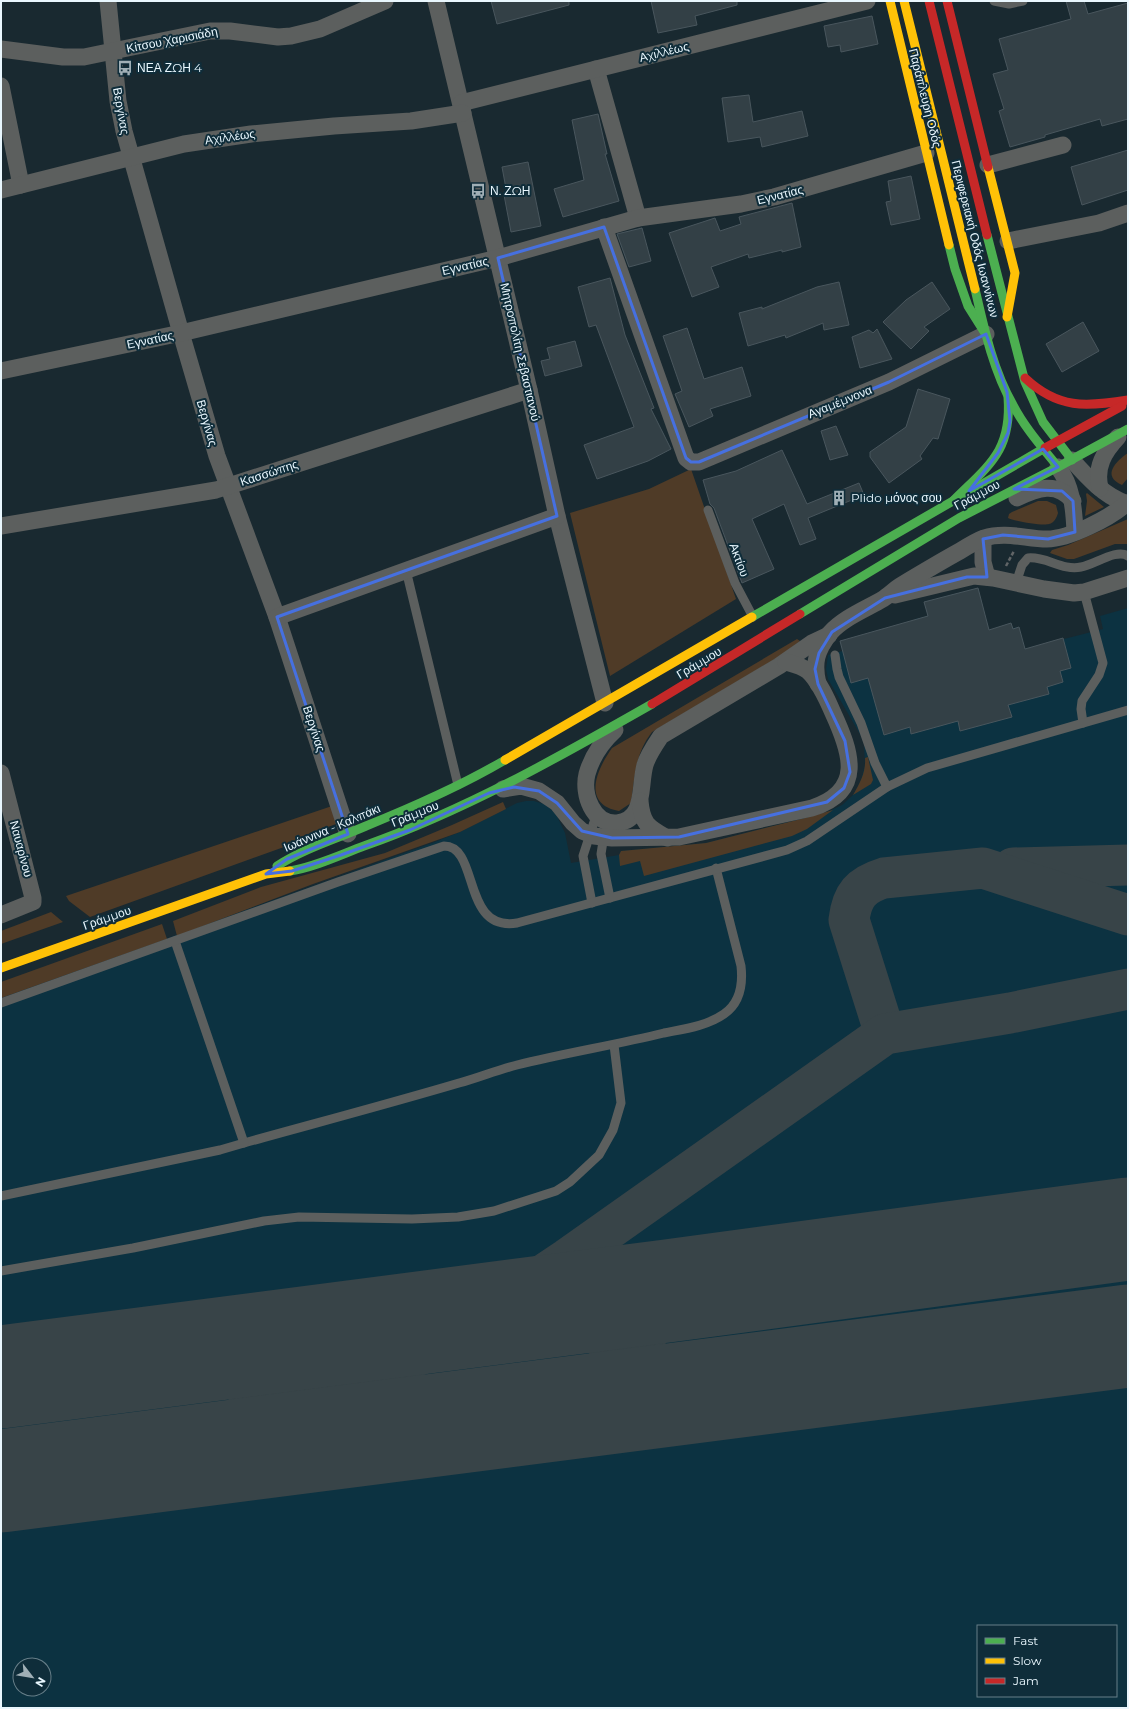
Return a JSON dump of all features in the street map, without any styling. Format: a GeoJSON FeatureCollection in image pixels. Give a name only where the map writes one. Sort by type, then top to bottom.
{"type":"FeatureCollection","features":[{"type":"Feature","properties":{"kind":"main road","name":"Παράπλευρη Οδός"},"geometry":{"type":"LineString","coordinates":[[890,1],[955,269],[968,306],[986,334]]}},
{"type":"Feature","properties":{"kind":"main road","name":"Περιφερειακή Οδός Ιωαννίνων"},"geometry":{"type":"LineString","coordinates":[[904,1],[986,334],[1007,392],[1028,430],[1043,449],[1065,463]]}},
{"type":"Feature","properties":{"kind":"main road","name":"Περιφερειακή Οδός Ιωαννίνων"},"geometry":{"type":"LineString","coordinates":[[929,1],[1007,316],[1024,376],[1038,412],[1057,442],[1065,463]]}},
{"type":"Feature","properties":{"kind":"main road"},"geometry":{"type":"LineString","coordinates":[[947,1],[1015,273],[1007,316]]}},
{"type":"Feature","properties":{"kind":"main road"},"geometry":{"type":"LineString","coordinates":[[1024,376],[1040,392],[1048,397],[1068,403],[1102,405],[1128,400]]}},
{"type":"Feature","properties":{"kind":"main road"},"geometry":{"type":"LineString","coordinates":[[954,500],[988,466],[1003,444],[1008,433],[1010,421],[1007,392]]}},
{"type":"Feature","properties":{"kind":"main road","name":"Γράμμου"},"geometry":{"type":"LineString","coordinates":[[458,784],[502,762],[954,500],[1043,449],[1128,403]]}},
{"type":"Feature","properties":{"kind":"main road","name":"Γράμμου"},"geometry":{"type":"LineString","coordinates":[[340,855],[410,830],[547,764],[722,663],[840,589],[959,518],[1125,431]]}},
{"type":"Feature","properties":{"kind":"main road","name":"Ιωάννινα - Καλπάκι"},"geometry":{"type":"LineString","coordinates":[[266,874],[287,859],[348,834],[458,784]]}},
{"type":"Feature","properties":{"kind":"main road","name":"Ιωάννινα - Καλπάκι"},"geometry":{"type":"LineString","coordinates":[[266,874],[292,871],[340,855]]}},
{"type":"Feature","properties":{"kind":"main road","name":"Γράμμου"},"geometry":{"type":"LineString","coordinates":[[1,968],[266,874]]}},
{"type":"Feature","properties":{"kind":"street","name":"Βεργίνας"},"geometry":{"type":"LineString","coordinates":[[108,1],[119,108],[131,157],[181,333],[227,487],[243,523],[277,617],[348,834]]}},
{"type":"Feature","properties":{"kind":"street","name":"Κίτσου Χαρισιάδη"},"geometry":{"type":"LineString","coordinates":[[1,49],[75,58],[113,52],[210,31],[230,31],[278,37],[291,36],[320,29],[385,1]]}},
{"type":"Feature","properties":{"kind":"street","name":"Μητροπολίτη Σεβαστιανού"},"geometry":{"type":"LineString","coordinates":[[436,1],[498,258],[557,516],[605,703]]}},
{"type":"Feature","properties":{"kind":"street","name":"Αχιλλέως"},"geometry":{"type":"LineString","coordinates":[[1,190],[184,144],[231,136],[311,128],[411,121],[462,108],[596,69],[867,1]]}},
{"type":"Feature","properties":{"kind":"street"},"geometry":{"type":"LineString","coordinates":[[596,69],[638,218]]}},
{"type":"Feature","properties":{"kind":"street"},"geometry":{"type":"LineString","coordinates":[[1,86],[21,185]]}},
{"type":"Feature","properties":{"kind":"street"},"geometry":{"type":"LineString","coordinates":[[988,165],[1063,145]]}},
{"type":"Feature","properties":{"kind":"street","name":"Εγνατίας"},"geometry":{"type":"LineString","coordinates":[[1,371],[181,333],[498,258],[638,218],[718,207],[774,197],[926,153]]}},
{"type":"Feature","properties":{"kind":"street"},"geometry":{"type":"LineString","coordinates":[[1008,241],[1099,223],[1128,213]]}},
{"type":"Feature","properties":{"kind":"street","name":"Αγαμέμνονα"},"geometry":{"type":"LineString","coordinates":[[604,227],[686,458],[691,462],[699,462],[889,382],[986,334]]}},
{"type":"Feature","properties":{"kind":"street","name":"Κασσώπης"},"geometry":{"type":"LineString","coordinates":[[1,526],[190,495],[227,487],[529,390]]}},
{"type":"Feature","properties":{"kind":"street"},"geometry":{"type":"LineString","coordinates":[[1100,488],[1098,473],[1102,458],[1111,444],[1125,431]]}},
{"type":"Feature","properties":{"kind":"street"},"geometry":{"type":"LineString","coordinates":[[818,684],[815,663],[829,635],[839,625],[885,598],[898,587],[932,567],[983,539],[1003,535],[1048,539],[1056,538],[1075,532],[1110,515],[1127,504],[1100,488],[1065,463]]}},
{"type":"Feature","properties":{"kind":"street"},"geometry":{"type":"LineString","coordinates":[[1065,463],[1065,476],[1073,501],[1075,532]]}},
{"type":"Feature","properties":{"kind":"street"},"geometry":{"type":"LineString","coordinates":[[959,518],[988,512],[1029,492],[1041,489],[1054,488],[1062,490],[1073,501]]}},
{"type":"Feature","properties":{"kind":"street"},"geometry":{"type":"LineString","coordinates":[[277,617],[557,516]]}},
{"type":"Feature","properties":{"kind":"street"},"geometry":{"type":"LineString","coordinates":[[983,539],[983,562],[1002,580]]}},
{"type":"Feature","properties":{"kind":"street"},"geometry":{"type":"LineString","coordinates":[[885,598],[966,577],[1002,580],[1064,592],[1084,592],[1128,578]]}},
{"type":"Feature","properties":{"kind":"street"},"geometry":{"type":"LineString","coordinates":[[599,828],[629,819],[636,812],[640,800],[645,764],[661,736],[782,664],[812,643],[829,635]]}},
{"type":"Feature","properties":{"kind":"street"},"geometry":{"type":"LineString","coordinates":[[489,793],[521,786],[539,791],[557,803],[578,829],[599,828],[667,838],[679,837],[812,808],[835,797],[848,781],[850,763],[841,729],[818,684],[806,670],[782,664]]}},
{"type":"Feature","properties":{"kind":"street"},"geometry":{"type":"LineString","coordinates":[[599,828],[591,806],[586,778],[590,767],[603,743],[614,730],[632,716]]}},
{"type":"Feature","properties":{"kind":"street","name":"Ναυαρίνου"},"geometry":{"type":"LineString","coordinates":[[1,773],[32,892],[32,902],[1,915]]}},
{"type":"Feature","properties":{"kind":"street"},"geometry":{"type":"LineString","coordinates":[[640,800],[642,818],[653,829],[667,838]]}},
{"type":"Feature","properties":{"kind":"lane"},"geometry":{"type":"LineString","coordinates":[[994,1],[1009,4],[1023,1]]}},
{"type":"Feature","properties":{"kind":"lane","name":"Ακτίου"},"geometry":{"type":"LineString","coordinates":[[708,510],[734,583],[752,617]]}},
{"type":"Feature","properties":{"kind":"lane"},"geometry":{"type":"LineString","coordinates":[[1002,580],[1022,565],[1028,558],[1062,567],[1078,568],[1088,566],[1118,553],[1128,556]]}},
{"type":"Feature","properties":{"kind":"lane"},"geometry":{"type":"LineString","coordinates":[[406,570],[458,784]]}},
{"type":"Feature","properties":{"kind":"lane"},"geometry":{"type":"LineString","coordinates":[[1083,723],[1081,709],[1082,701],[1099,675],[1103,663],[1084,592]]}},
{"type":"Feature","properties":{"kind":"lane"},"geometry":{"type":"LineString","coordinates":[[835,655],[839,677],[864,729],[875,763],[887,787]]}},
{"type":"Feature","properties":{"kind":"lane"},"geometry":{"type":"LineString","coordinates":[[1,1003],[338,882],[444,846],[452,847],[461,856],[479,903],[484,912],[493,920],[503,924],[517,923],[793,847],[807,841],[887,787],[936,764],[1128,710]]}},
{"type":"Feature","properties":{"kind":"lane"},"geometry":{"type":"LineString","coordinates":[[599,828],[601,854],[610,898]]}},
{"type":"Feature","properties":{"kind":"lane"},"geometry":{"type":"LineString","coordinates":[[592,903],[583,856],[599,828]]}},
{"type":"Feature","properties":{"kind":"lane"},"geometry":{"type":"LineString","coordinates":[[1,1196],[220,1150],[460,1083],[516,1065],[614,1045],[710,1022],[725,1013],[736,1000],[741,990],[742,979],[741,966],[716,868]]}},
{"type":"Feature","properties":{"kind":"lane"},"geometry":{"type":"LineString","coordinates":[[175,941],[244,1143]]}},
{"type":"Feature","properties":{"kind":"lane"},"geometry":{"type":"LineString","coordinates":[[1,1272],[133,1248],[264,1221],[299,1217],[412,1219],[458,1217],[494,1211],[540,1197],[556,1191],[581,1172],[599,1155],[613,1130],[621,1103],[614,1045]]}},
{"type":"Feature","properties":{"kind":"path"},"geometry":{"type":"LineString","coordinates":[[1002,580],[1004,571],[1020,536]]}},
{"type":"Feature","properties":{"kind":"highlighted area"},"geometry":{"type":"Polygon","coordinates":[[[604,227],[686,458],[691,462],[699,462],[889,382],[986,334],[1007,392],[1010,421],[1008,433],[998,453],[969,491],[1043,449],[1058,467],[1014,489],[1062,491],[1073,501],[1075,532],[1048,539],[1003,535],[983,539],[987,577],[967,577],[885,598],[832,632],[819,653],[815,669],[818,684],[845,741],[850,772],[844,788],[827,802],[679,837],[612,838],[582,831],[557,803],[539,791],[514,787],[489,793],[410,830],[341,855],[292,871],[266,874],[287,859],[348,834],[277,617],[557,516],[498,258],[604,227]]]}},
{"type":"Feature","properties":{"kind":"shaded area"},"geometry":{"type":"Polygon","coordinates":[[[1128,453],[1128,478],[1122,485],[1112,477],[1112,473],[1115,464],[1128,453]]]}},
{"type":"Feature","properties":{"kind":"shaded area"},"geometry":{"type":"Polygon","coordinates":[[[691,469],[736,599],[610,676],[570,513],[649,489],[691,469]]]}},
{"type":"Feature","properties":{"kind":"shaded area"},"geometry":{"type":"Polygon","coordinates":[[[1087,493],[1104,507],[1085,516],[1087,501],[1086,494],[1087,493]]]}},
{"type":"Feature","properties":{"kind":"shaded area"},"geometry":{"type":"Polygon","coordinates":[[[1038,501],[1047,501],[1056,505],[1058,513],[1056,518],[1049,524],[1035,524],[1008,518],[1009,514],[1012,512],[1038,501]]]}},
{"type":"Feature","properties":{"kind":"shaded area"},"geometry":{"type":"Polygon","coordinates":[[[1128,519],[1128,544],[1115,544],[1074,559],[1067,559],[1050,553],[1052,550],[1068,545],[1128,519]]]}},
{"type":"Feature","properties":{"kind":"shaded area"},"geometry":{"type":"Polygon","coordinates":[[[978,588],[989,630],[1011,623],[1013,628],[1019,627],[1025,649],[1103,629],[1100,616],[1128,608],[1128,1708],[1,1708],[1,998],[435,842],[460,832],[517,803],[534,801],[544,804],[551,809],[557,816],[565,833],[571,863],[619,855],[621,851],[706,843],[827,812],[842,805],[853,795],[861,780],[865,765],[864,744],[861,736],[828,679],[826,669],[828,655],[918,630],[915,619],[928,616],[924,602],[978,588]]]}},
{"type":"Feature","properties":{"kind":"shaded area"},"geometry":{"type":"Polygon","coordinates":[[[797,639],[800,641],[782,655],[652,732],[646,740],[639,757],[631,803],[619,811],[607,807],[600,801],[596,794],[598,775],[606,756],[612,748],[797,639]]]}},
{"type":"Feature","properties":{"kind":"shaded area"},"geometry":{"type":"Polygon","coordinates":[[[868,757],[873,780],[871,784],[853,795],[863,773],[865,758],[868,757]]]}},
{"type":"Feature","properties":{"kind":"shaded area"},"geometry":{"type":"Polygon","coordinates":[[[503,802],[506,809],[460,832],[313,884],[177,936],[173,921],[261,887],[385,853],[503,802]]]}},
{"type":"Feature","properties":{"kind":"shaded area"},"geometry":{"type":"Polygon","coordinates":[[[332,806],[336,824],[303,836],[284,847],[90,917],[69,901],[66,896],[332,806]]]}},
{"type":"Feature","properties":{"kind":"shaded area"},"geometry":{"type":"Polygon","coordinates":[[[833,810],[807,829],[792,836],[644,876],[640,861],[620,866],[619,855],[621,851],[706,843],[833,810]]]}},
{"type":"Feature","properties":{"kind":"shaded area"},"geometry":{"type":"Polygon","coordinates":[[[51,912],[63,922],[1,944],[1,931],[51,912]]]}},
{"type":"Feature","properties":{"kind":"shaded area"},"geometry":{"type":"Polygon","coordinates":[[[162,924],[167,939],[1,998],[1,982],[162,924]]]}},
{"type":"Feature","properties":{"kind":"building"},"geometry":{"type":"Polygon","coordinates":[[[491,1],[569,1],[569,5],[497,24],[491,1]]]}},
{"type":"Feature","properties":{"kind":"building"},"geometry":{"type":"Polygon","coordinates":[[[651,1],[737,1],[737,5],[695,16],[697,25],[658,33],[651,1]]]}},
{"type":"Feature","properties":{"kind":"building"},"geometry":{"type":"Polygon","coordinates":[[[1066,1],[1084,1],[1088,14],[1128,3],[1128,119],[1102,126],[1100,119],[1010,147],[999,111],[1004,109],[993,74],[1008,70],[999,39],[1071,19],[1066,1]]]}},
{"type":"Feature","properties":{"kind":"building"},"geometry":{"type":"Polygon","coordinates":[[[872,16],[878,44],[841,52],[840,45],[828,47],[824,26],[872,16]]]}},
{"type":"Feature","properties":{"kind":"building"},"geometry":{"type":"Polygon","coordinates":[[[749,95],[753,122],[802,111],[808,136],[762,147],[760,137],[728,142],[722,98],[749,95]]]}},
{"type":"Feature","properties":{"kind":"building"},"geometry":{"type":"Polygon","coordinates":[[[598,114],[607,154],[605,154],[619,201],[563,217],[554,189],[584,180],[572,120],[598,114]]]}},
{"type":"Feature","properties":{"kind":"building"},"geometry":{"type":"Polygon","coordinates":[[[1128,150],[1128,190],[1082,205],[1071,167],[1128,150]]]}},
{"type":"Feature","properties":{"kind":"building"},"geometry":{"type":"Polygon","coordinates":[[[528,162],[541,226],[511,232],[504,195],[507,194],[502,167],[528,162]]]}},
{"type":"Feature","properties":{"kind":"building"},"geometry":{"type":"Polygon","coordinates":[[[911,176],[920,219],[891,225],[886,202],[891,201],[888,181],[911,176]]]}},
{"type":"Feature","properties":{"kind":"building"},"geometry":{"type":"Polygon","coordinates":[[[792,203],[801,247],[749,258],[748,254],[711,267],[719,287],[692,297],[669,233],[715,218],[720,231],[741,224],[739,217],[792,203]]]}},
{"type":"Feature","properties":{"kind":"building"},"geometry":{"type":"Polygon","coordinates":[[[642,228],[651,261],[629,267],[617,234],[642,228]]]}},
{"type":"Feature","properties":{"kind":"building"},"geometry":{"type":"Polygon","coordinates":[[[610,278],[625,335],[654,408],[651,409],[671,449],[648,461],[597,479],[584,445],[634,427],[596,325],[589,327],[578,287],[610,278]]]}},
{"type":"Feature","properties":{"kind":"building"},"geometry":{"type":"Polygon","coordinates":[[[839,282],[849,325],[824,330],[823,323],[786,338],[785,335],[748,346],[739,313],[762,307],[762,309],[817,287],[839,282]]]}},
{"type":"Feature","properties":{"kind":"building"},"geometry":{"type":"Polygon","coordinates":[[[932,282],[950,309],[924,327],[929,331],[911,349],[883,322],[906,300],[932,282]]]}},
{"type":"Feature","properties":{"kind":"building"},"geometry":{"type":"Polygon","coordinates":[[[1083,322],[1099,351],[1062,372],[1046,344],[1083,322]]]}},
{"type":"Feature","properties":{"kind":"building"},"geometry":{"type":"Polygon","coordinates":[[[687,328],[704,379],[742,367],[751,396],[710,409],[713,416],[689,427],[675,394],[682,391],[663,336],[687,328]]]}},
{"type":"Feature","properties":{"kind":"building"},"geometry":{"type":"Polygon","coordinates":[[[877,329],[892,359],[860,368],[852,337],[869,330],[873,333],[877,329]]]}},
{"type":"Feature","properties":{"kind":"building"},"geometry":{"type":"Polygon","coordinates":[[[575,341],[582,366],[545,376],[541,361],[550,359],[547,348],[575,341]]]}},
{"type":"Feature","properties":{"kind":"building"},"geometry":{"type":"Polygon","coordinates":[[[918,389],[950,399],[938,439],[933,438],[920,456],[922,459],[889,483],[870,457],[870,452],[906,427],[918,389]]]}},
{"type":"Feature","properties":{"kind":"building"},"geometry":{"type":"Polygon","coordinates":[[[836,426],[848,455],[830,460],[821,431],[836,426]]]}},
{"type":"Feature","properties":{"kind":"building"},"geometry":{"type":"Polygon","coordinates":[[[782,450],[807,504],[859,483],[864,495],[808,518],[816,539],[800,545],[784,504],[752,519],[774,569],[742,583],[714,508],[710,504],[703,480],[736,471],[782,450]]]}},
{"type":"Feature","properties":{"kind":"building"},"geometry":{"type":"Polygon","coordinates":[[[978,588],[989,630],[1011,623],[1013,629],[1019,627],[1025,649],[1063,638],[1071,668],[1060,671],[1063,682],[1047,687],[1049,694],[1008,705],[1012,717],[960,731],[958,721],[911,734],[910,727],[884,735],[868,678],[851,683],[840,641],[928,616],[924,602],[978,588]]]}},
{"type":"Feature","properties":{"kind":"taxiway"},"geometry":{"type":"LineString","coordinates":[[1013,868],[1128,865]]}},
{"type":"Feature","properties":{"kind":"taxiway"},"geometry":{"type":"LineString","coordinates":[[885,1034],[849,920],[850,911],[855,898],[859,892],[869,884],[884,878],[983,868],[1128,915]]}},
{"type":"Feature","properties":{"kind":"taxiway"},"geometry":{"type":"LineString","coordinates":[[249,1399],[369,1376],[421,1354],[449,1338],[567,1259],[885,1034],[1010,1013],[1128,989]]}},
{"type":"Feature","properties":{"kind":"taxiway"},"geometry":{"type":"LineString","coordinates":[[598,1242],[585,1257],[575,1276],[572,1290],[573,1299],[577,1309],[592,1328],[611,1343],[621,1348],[630,1350],[646,1349]]}},
{"type":"Feature","properties":{"kind":"runway"},"geometry":{"type":"LineString","coordinates":[[1,1377],[667,1291],[1128,1229]]}},
{"type":"Feature","properties":{"kind":"runway"},"geometry":{"type":"LineString","coordinates":[[1,1481],[1128,1336]]}},
{"type":"Feature","properties":{"kind":"traffic: fast"},"geometry":{"type":"LineString","coordinates":[[987,235],[1025,382],[1043,422],[1072,460]]}},
{"type":"Feature","properties":{"kind":"traffic: fast"},"geometry":{"type":"LineString","coordinates":[[949,245],[955,269],[968,306],[985,333]]}},
{"type":"Feature","properties":{"kind":"traffic: fast"},"geometry":{"type":"LineString","coordinates":[[975,289],[990,348],[1006,392],[1023,422],[1058,467],[1128,429]]}},
{"type":"Feature","properties":{"kind":"traffic: fast"},"geometry":{"type":"LineString","coordinates":[[954,500],[978,477],[996,456],[1006,431],[1008,397]]}},
{"type":"Feature","properties":{"kind":"traffic: fast"},"geometry":{"type":"LineString","coordinates":[[752,617],[1043,449]]}},
{"type":"Feature","properties":{"kind":"traffic: fast"},"geometry":{"type":"LineString","coordinates":[[800,614],[959,518],[1058,467]]}},
{"type":"Feature","properties":{"kind":"traffic: fast"},"geometry":{"type":"LineString","coordinates":[[290,871],[309,867],[402,832],[439,816],[547,763],[652,704]]}},
{"type":"Feature","properties":{"kind":"traffic: fast"},"geometry":{"type":"LineString","coordinates":[[277,866],[310,849],[437,796],[505,760]]}},
{"type":"Feature","properties":{"kind":"traffic: slow"},"geometry":{"type":"LineString","coordinates":[[890,1],[949,245]]}},
{"type":"Feature","properties":{"kind":"traffic: slow"},"geometry":{"type":"LineString","coordinates":[[904,1],[975,289]]}},
{"type":"Feature","properties":{"kind":"traffic: slow"},"geometry":{"type":"LineString","coordinates":[[988,167],[1015,273],[1007,317]]}},
{"type":"Feature","properties":{"kind":"traffic: slow"},"geometry":{"type":"LineString","coordinates":[[505,760],[752,617]]}},
{"type":"Feature","properties":{"kind":"traffic: slow"},"geometry":{"type":"LineString","coordinates":[[1,968],[266,874],[290,871]]}},
{"type":"Feature","properties":{"kind":"traffic: jam"},"geometry":{"type":"LineString","coordinates":[[929,1],[987,235]]}},
{"type":"Feature","properties":{"kind":"traffic: jam"},"geometry":{"type":"LineString","coordinates":[[947,1],[988,167]]}},
{"type":"Feature","properties":{"kind":"traffic: jam"},"geometry":{"type":"LineString","coordinates":[[1025,378],[1049,396],[1073,403],[1099,404],[1128,400]]}},
{"type":"Feature","properties":{"kind":"traffic: jam"},"geometry":{"type":"LineString","coordinates":[[1045,448],[1122,406]]}},
{"type":"Feature","properties":{"kind":"traffic: jam"},"geometry":{"type":"LineString","coordinates":[[652,704],[800,614]]}},
{"type":"Feature","properties":{"kind":"place","name":"ΝΕΑ ΖΩΗ 4"},"geometry":{"type":"Point","coordinates":[125,68]}},
{"type":"Feature","properties":{"kind":"place","name":"Ν. ΖΩΗ"},"geometry":{"type":"Point","coordinates":[478,191]}},
{"type":"Feature","properties":{"kind":"place","name":"Plido μόνος σου"},"geometry":{"type":"Point","coordinates":[839,498]}}]}
